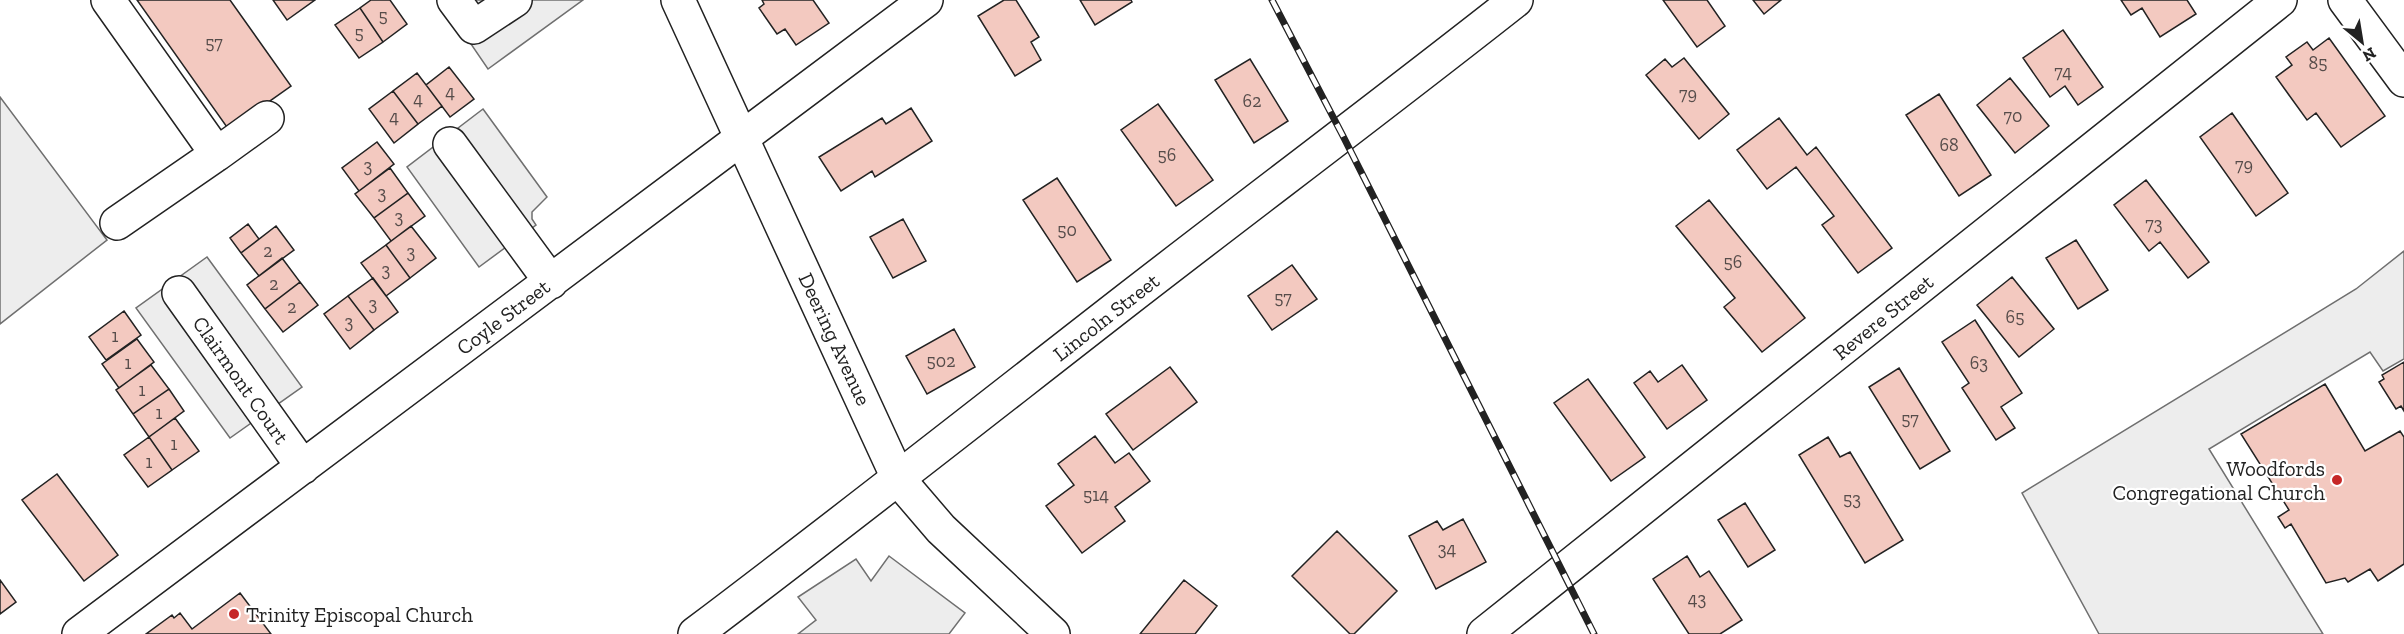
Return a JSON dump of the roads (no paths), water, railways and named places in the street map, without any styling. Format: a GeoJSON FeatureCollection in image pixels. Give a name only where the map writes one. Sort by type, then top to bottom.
{"type":"FeatureCollection","features":[{"type":"Feature","properties":{"kind":"street"},"geometry":{"type":"LineString","coordinates":[[108,0],[217,154]]}},
{"type":"Feature","properties":{"kind":"street"},"geometry":{"type":"LineString","coordinates":[[454,0],[474,27],[514,0]]}},
{"type":"Feature","properties":{"kind":"street","name":"Deering Avenue"},"geometry":{"type":"LineString","coordinates":[[678,0],[899,480],[941,529],[1053,634]]}},
{"type":"Feature","properties":{"kind":"street","name":"Coyle Street"},"geometry":{"type":"LineString","coordinates":[[79,634],[926,0]]}},
{"type":"Feature","properties":{"kind":"street","name":"Lincoln Street"},"geometry":{"type":"LineString","coordinates":[[696,634],[899,480],[1128,299],[1343,136],[1516,0]]}},
{"type":"Feature","properties":{"kind":"street","name":"Revere Street"},"geometry":{"type":"LineString","coordinates":[[1484,634],[2280,0]]}},
{"type":"Feature","properties":{"kind":"street"},"geometry":{"type":"LineString","coordinates":[[2344,0],[2404,80]]}},
{"type":"Feature","properties":{"kind":"street"},"geometry":{"type":"LineString","coordinates":[[117,223],[267,118]]}},
{"type":"Feature","properties":{"kind":"street"},"geometry":{"type":"LineString","coordinates":[[450,144],[550,282]]}},
{"type":"Feature","properties":{"kind":"street","name":"Clairmont Court"},"geometry":{"type":"LineString","coordinates":[[179,293],[303,466]]}},
{"type":"Feature","properties":{"kind":"railway"},"geometry":{"type":"LineString","coordinates":[[1272,0],[1594,634]]}},
{"type":"Feature","properties":{"kind":"place","name":"Woodfords Congregational Church"},"geometry":{"type":"Point","coordinates":[2337,480]}},
{"type":"Feature","properties":{"kind":"place","name":"Trinity Episcopal Church"},"geometry":{"type":"Point","coordinates":[234,614]}}]}
